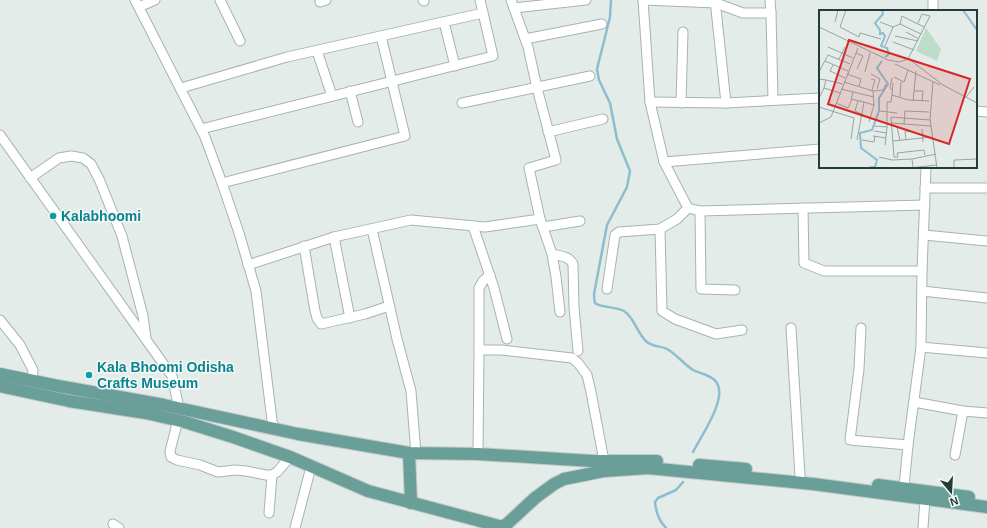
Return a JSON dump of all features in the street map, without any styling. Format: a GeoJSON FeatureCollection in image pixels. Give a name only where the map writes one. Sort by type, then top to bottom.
{"type":"FeatureCollection","features":[{"type":"Feature","properties":{"kind":"main road"},"geometry":{"type":"LineString","coordinates":[[0,374],[179,414],[273,428],[298,434],[413,453],[478,454],[604,461],[647,460],[726,467],[904,488],[987,500]]}},
{"type":"Feature","properties":{"kind":"main road"},"geometry":{"type":"LineString","coordinates":[[0,386],[69,400],[146,413],[179,414],[233,437],[290,457],[368,491],[503,526],[506,526],[535,498],[554,484],[564,479],[604,471],[648,468],[813,484],[987,507]]}},
{"type":"Feature","properties":{"kind":"main road"},"geometry":{"type":"LineString","coordinates":[[411,503],[413,453]]}},
{"type":"Feature","properties":{"kind":"street"},"geometry":{"type":"LineString","coordinates":[[155,0],[137,3],[201,129],[222,183],[256,291],[273,428]]}},
{"type":"Feature","properties":{"kind":"street"},"geometry":{"type":"LineString","coordinates":[[220,0],[240,41]]}},
{"type":"Feature","properties":{"kind":"street"},"geometry":{"type":"LineString","coordinates":[[201,129],[494,56],[480,0]]}},
{"type":"Feature","properties":{"kind":"street"},"geometry":{"type":"LineString","coordinates":[[560,312],[552,254],[542,223],[529,168],[556,160],[525,39],[513,4],[586,0]]}},
{"type":"Feature","properties":{"kind":"street"},"geometry":{"type":"LineString","coordinates":[[688,208],[664,162],[650,102],[643,0],[716,1],[744,13],[771,13]]}},
{"type":"Feature","properties":{"kind":"street"},"geometry":{"type":"LineString","coordinates":[[770,0],[773,100]]}},
{"type":"Feature","properties":{"kind":"street"},"geometry":{"type":"LineString","coordinates":[[716,1],[726,103]]}},
{"type":"Feature","properties":{"kind":"street"},"geometry":{"type":"LineString","coordinates":[[181,88],[287,57],[483,13]]}},
{"type":"Feature","properties":{"kind":"street"},"geometry":{"type":"LineString","coordinates":[[444,22],[455,66]]}},
{"type":"Feature","properties":{"kind":"street"},"geometry":{"type":"LineString","coordinates":[[525,39],[602,24]]}},
{"type":"Feature","properties":{"kind":"street"},"geometry":{"type":"LineString","coordinates":[[681,103],[683,32]]}},
{"type":"Feature","properties":{"kind":"street"},"geometry":{"type":"LineString","coordinates":[[222,183],[405,136],[381,36]]}},
{"type":"Feature","properties":{"kind":"street"},"geometry":{"type":"LineString","coordinates":[[317,51],[332,96]]}},
{"type":"Feature","properties":{"kind":"street"},"geometry":{"type":"LineString","coordinates":[[462,103],[590,76]]}},
{"type":"Feature","properties":{"kind":"street"},"geometry":{"type":"LineString","coordinates":[[350,91],[358,122]]}},
{"type":"Feature","properties":{"kind":"street"},"geometry":{"type":"LineString","coordinates":[[650,102],[726,103],[819,98]]}},
{"type":"Feature","properties":{"kind":"street"},"geometry":{"type":"LineString","coordinates":[[977,111],[987,112]]}},
{"type":"Feature","properties":{"kind":"street"},"geometry":{"type":"LineString","coordinates":[[548,132],[603,119]]}},
{"type":"Feature","properties":{"kind":"street"},"geometry":{"type":"LineString","coordinates":[[0,135],[172,376],[179,414],[170,451],[171,457],[173,459],[200,465],[218,472],[235,470],[272,475],[277,472],[290,457]]}},
{"type":"Feature","properties":{"kind":"street"},"geometry":{"type":"LineString","coordinates":[[664,162],[819,149]]}},
{"type":"Feature","properties":{"kind":"street"},"geometry":{"type":"LineString","coordinates":[[30,178],[59,158],[71,156],[83,158],[91,164],[99,179],[122,236],[143,316],[146,340]]}},
{"type":"Feature","properties":{"kind":"street"},"geometry":{"type":"LineString","coordinates":[[904,488],[921,346],[926,168]]}},
{"type":"Feature","properties":{"kind":"street"},"geometry":{"type":"LineString","coordinates":[[925,188],[987,188]]}},
{"type":"Feature","properties":{"kind":"street"},"geometry":{"type":"LineString","coordinates":[[688,208],[700,210],[925,205]]}},
{"type":"Feature","properties":{"kind":"street"},"geometry":{"type":"LineString","coordinates":[[607,289],[615,235],[619,232],[660,229],[677,219],[688,208]]}},
{"type":"Feature","properties":{"kind":"street"},"geometry":{"type":"LineString","coordinates":[[803,208],[804,263],[824,272],[922,271]]}},
{"type":"Feature","properties":{"kind":"street"},"geometry":{"type":"LineString","coordinates":[[700,210],[701,289],[735,290]]}},
{"type":"Feature","properties":{"kind":"street"},"geometry":{"type":"LineString","coordinates":[[248,265],[334,237],[411,220],[485,227],[580,221]]}},
{"type":"Feature","properties":{"kind":"street"},"geometry":{"type":"LineString","coordinates":[[473,226],[490,274],[507,339]]}},
{"type":"Feature","properties":{"kind":"street"},"geometry":{"type":"LineString","coordinates":[[372,229],[389,306],[411,391],[413,453]]}},
{"type":"Feature","properties":{"kind":"street"},"geometry":{"type":"LineString","coordinates":[[660,229],[662,311],[676,319],[716,334],[742,330]]}},
{"type":"Feature","properties":{"kind":"street"},"geometry":{"type":"LineString","coordinates":[[924,235],[987,241]]}},
{"type":"Feature","properties":{"kind":"street"},"geometry":{"type":"LineString","coordinates":[[334,237],[350,318]]}},
{"type":"Feature","properties":{"kind":"street"},"geometry":{"type":"LineString","coordinates":[[304,246],[317,318],[321,324],[350,318],[389,306]]}},
{"type":"Feature","properties":{"kind":"street"},"geometry":{"type":"LineString","coordinates":[[552,254],[567,258],[572,261],[573,264],[574,307],[578,351]]}},
{"type":"Feature","properties":{"kind":"street"},"geometry":{"type":"LineString","coordinates":[[478,454],[479,288],[490,274]]}},
{"type":"Feature","properties":{"kind":"street"},"geometry":{"type":"LineString","coordinates":[[922,291],[987,298]]}},
{"type":"Feature","properties":{"kind":"street"},"geometry":{"type":"LineString","coordinates":[[0,320],[20,345],[33,370],[32,380]]}},
{"type":"Feature","properties":{"kind":"street"},"geometry":{"type":"LineString","coordinates":[[791,328],[800,476]]}},
{"type":"Feature","properties":{"kind":"street"},"geometry":{"type":"LineString","coordinates":[[861,328],[859,369],[850,440],[908,445]]}},
{"type":"Feature","properties":{"kind":"street"},"geometry":{"type":"LineString","coordinates":[[921,346],[987,353]]}},
{"type":"Feature","properties":{"kind":"street"},"geometry":{"type":"LineString","coordinates":[[479,350],[501,350],[572,358],[578,363],[587,375],[604,461]]}},
{"type":"Feature","properties":{"kind":"street"},"geometry":{"type":"LineString","coordinates":[[914,402],[963,411],[987,413]]}},
{"type":"Feature","properties":{"kind":"street"},"geometry":{"type":"LineString","coordinates":[[955,456],[963,411]]}},
{"type":"Feature","properties":{"kind":"street"},"geometry":{"type":"LineString","coordinates":[[295,528],[311,466]]}},
{"type":"Feature","properties":{"kind":"street"},"geometry":{"type":"LineString","coordinates":[[269,513],[272,475]]}},
{"type":"Feature","properties":{"kind":"street"},"geometry":{"type":"LineString","coordinates":[[923,528],[926,499]]}},
{"type":"Feature","properties":{"kind":"waterway"},"geometry":{"type":"LineString","coordinates":[[611,0],[610,17],[597,69],[599,80],[610,103],[617,139],[630,171],[627,187],[607,225],[594,301],[597,304],[624,311],[631,318],[647,342],[667,349],[693,370],[709,376],[717,383],[719,399],[716,408],[707,428],[693,452]]}},
{"type":"Feature","properties":{"kind":"waterway"},"geometry":{"type":"LineString","coordinates":[[666,528],[661,523],[658,516],[655,502],[658,498],[676,490],[683,482]]}},
{"type":"Feature","properties":{"kind":"place","name":"Kalabhoomi"},"geometry":{"type":"Point","coordinates":[53,216]}},
{"type":"Feature","properties":{"kind":"place","name":"Kala Bhoomi Odisha Crafts Museum"},"geometry":{"type":"Point","coordinates":[89,375]}}]}
